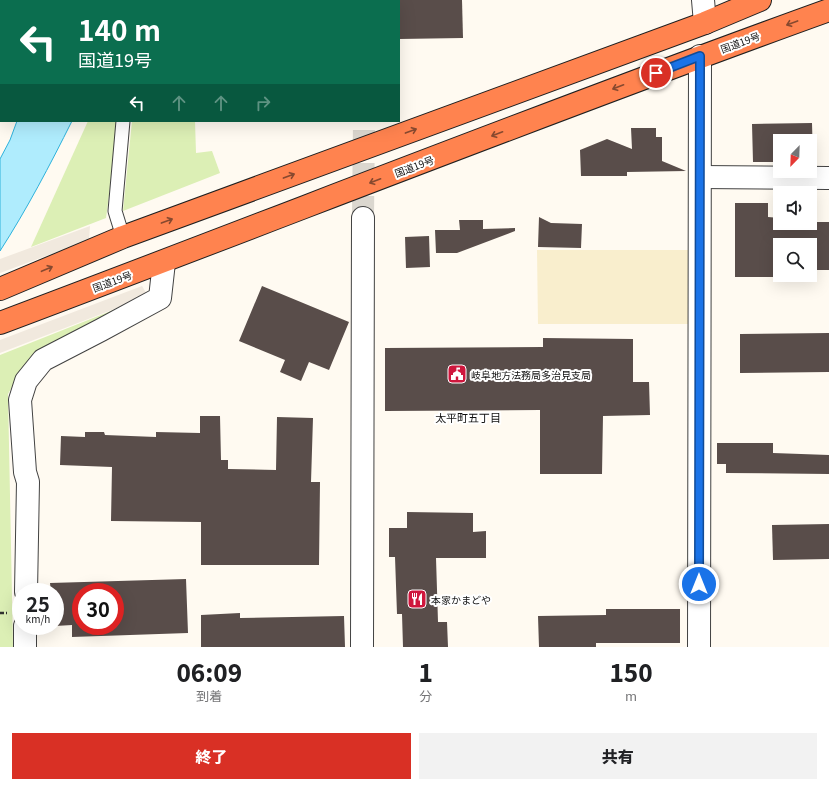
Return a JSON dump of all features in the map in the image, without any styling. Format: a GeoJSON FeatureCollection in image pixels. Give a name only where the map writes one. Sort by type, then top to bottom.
{"type":"FeatureCollection","features":[{"type":"Feature","properties":{"kind":"highway"},"geometry":{"type":"LineString","coordinates":[[5,287],[123,237],[704,23],[760,0]]}},
{"type":"Feature","properties":{"kind":"highway","name":"国道19号"},"geometry":{"type":"LineString","coordinates":[[0,323],[164,262],[700,56],[829,10]]}},
{"type":"Feature","properties":{"kind":"street"},"geometry":{"type":"LineString","coordinates":[[703,0],[704,23]]}},
{"type":"Feature","properties":{"kind":"street"},"geometry":{"type":"LineString","coordinates":[[699,647],[700,56]]}},
{"type":"Feature","properties":{"kind":"street"},"geometry":{"type":"LineString","coordinates":[[700,177],[829,178]]}},
{"type":"Feature","properties":{"kind":"street"},"geometry":{"type":"LineString","coordinates":[[362,647],[363,218]]}},
{"type":"Feature","properties":{"kind":"street"},"geometry":{"type":"LineString","coordinates":[[26,583],[28,482],[25,472],[20,400],[26,381],[43,360],[160,298],[164,262]]}},
{"type":"Feature","properties":{"kind":"street"},"geometry":{"type":"LineString","coordinates":[[25,635],[25,647]]}},
{"type":"Feature","properties":{"kind":"lane"},"geometry":{"type":"LineString","coordinates":[[123,122],[115,211],[123,237]]}},
{"type":"Feature","properties":{"kind":"shaded area"},"geometry":{"type":"Polygon","coordinates":[[[90,226],[89,240],[0,273],[0,259],[90,226]]]}},
{"type":"Feature","properties":{"kind":"shaded area"},"geometry":{"type":"Polygon","coordinates":[[[537,250],[688,250],[689,324],[538,324],[537,250]]]}},
{"type":"Feature","properties":{"kind":"shaded area"},"geometry":{"type":"Polygon","coordinates":[[[142,286],[148,296],[0,353],[0,340],[142,286]]]}},
{"type":"Feature","properties":{"kind":"green space"},"geometry":{"type":"Polygon","coordinates":[[[88,122],[119,122],[106,218],[31,247],[88,122]]]}},
{"type":"Feature","properties":{"kind":"green space"},"geometry":{"type":"Polygon","coordinates":[[[132,122],[195,122],[196,153],[212,151],[220,173],[123,211],[132,122]]]}},
{"type":"Feature","properties":{"kind":"green space"},"geometry":{"type":"Polygon","coordinates":[[[141,299],[25,364],[8,394],[13,647],[0,647],[0,355],[141,299]]]}},
{"type":"Feature","properties":{"kind":"water"},"geometry":{"type":"Polygon","coordinates":[[[17,122],[71,122],[38,187],[0,251],[0,159],[10,140],[17,122]]]}},
{"type":"Feature","properties":{"kind":"building"},"geometry":{"type":"Polygon","coordinates":[[[400,0],[462,0],[463,38],[400,39],[400,0]]]}},
{"type":"Feature","properties":{"kind":"building"},"geometry":{"type":"Polygon","coordinates":[[[812,123],[812,134],[773,134],[773,162],[753,162],[752,124],[812,123]]]}},
{"type":"Feature","properties":{"kind":"building"},"geometry":{"type":"Polygon","coordinates":[[[631,128],[656,128],[656,137],[662,137],[662,161],[686,171],[627,172],[627,176],[581,176],[580,150],[607,139],[632,149],[631,128]]]}},
{"type":"Feature","properties":{"kind":"building"},"geometry":{"type":"Polygon","coordinates":[[[735,203],[768,203],[768,217],[773,217],[773,230],[817,230],[817,222],[829,222],[829,270],[817,270],[817,238],[773,238],[773,277],[735,277],[735,203]]]}},
{"type":"Feature","properties":{"kind":"building"},"geometry":{"type":"Polygon","coordinates":[[[539,217],[551,223],[582,224],[581,248],[538,247],[539,217]]]}},
{"type":"Feature","properties":{"kind":"building"},"geometry":{"type":"Polygon","coordinates":[[[459,220],[483,220],[483,229],[515,228],[515,231],[457,253],[436,253],[435,230],[460,230],[459,220]]]}},
{"type":"Feature","properties":{"kind":"building"},"geometry":{"type":"Polygon","coordinates":[[[429,236],[430,267],[406,268],[405,237],[429,236]]]}},
{"type":"Feature","properties":{"kind":"building"},"geometry":{"type":"Polygon","coordinates":[[[262,286],[349,322],[329,370],[309,362],[301,381],[280,372],[285,360],[239,341],[262,286]]]}},
{"type":"Feature","properties":{"kind":"building"},"geometry":{"type":"Polygon","coordinates":[[[829,333],[829,372],[740,373],[740,334],[829,333]]]}},
{"type":"Feature","properties":{"kind":"building"},"geometry":{"type":"Polygon","coordinates":[[[543,338],[633,339],[633,382],[649,382],[650,415],[603,416],[602,474],[540,474],[540,410],[385,411],[385,348],[543,347],[543,338]]]}},
{"type":"Feature","properties":{"kind":"building"},"geometry":{"type":"Polygon","coordinates":[[[200,416],[220,416],[221,460],[228,460],[228,469],[276,470],[277,417],[313,418],[311,482],[320,482],[319,565],[201,565],[201,522],[111,521],[112,467],[60,465],[61,436],[85,437],[85,432],[104,432],[105,435],[156,437],[156,432],[200,433],[200,416]]]}},
{"type":"Feature","properties":{"kind":"building"},"geometry":{"type":"Polygon","coordinates":[[[717,443],[773,443],[773,453],[829,455],[829,474],[726,473],[726,464],[717,464],[717,443]]]}},
{"type":"Feature","properties":{"kind":"building"},"geometry":{"type":"Polygon","coordinates":[[[407,512],[473,513],[473,532],[486,531],[486,558],[436,558],[438,622],[447,622],[448,647],[403,647],[402,614],[397,614],[395,557],[389,557],[389,528],[407,528],[407,512]]]}},
{"type":"Feature","properties":{"kind":"building"},"geometry":{"type":"Polygon","coordinates":[[[829,524],[829,559],[773,560],[772,525],[829,524]]]}},
{"type":"Feature","properties":{"kind":"building"},"geometry":{"type":"Polygon","coordinates":[[[186,579],[188,633],[72,637],[72,635],[124,635],[124,583],[72,583],[72,625],[64,625],[64,583],[50,583],[186,579]]]}},
{"type":"Feature","properties":{"kind":"building"},"geometry":{"type":"Polygon","coordinates":[[[606,609],[680,609],[680,643],[596,643],[596,647],[539,647],[538,616],[606,615],[606,609]]]}},
{"type":"Feature","properties":{"kind":"building"},"geometry":{"type":"Polygon","coordinates":[[[240,613],[240,618],[344,616],[345,647],[201,647],[201,615],[240,613]]]}},
{"type":"Feature","properties":{"kind":"tunnel"},"geometry":{"type":"LineString","coordinates":[[363,218],[364,122]]}},
{"type":"Feature","properties":{"kind":"place","name":"岐阜地方法務局多治見支局"},"geometry":{"type":"Point","coordinates":[457,374]}},
{"type":"Feature","properties":{"kind":"place","name":"本家かまどや"},"geometry":{"type":"Point","coordinates":[417,599]}},
{"type":"Feature","properties":{"kind":"district","name":"太平町五丁目"},"geometry":{"type":"Point","coordinates":[468,417]}},
{"type":"Feature","properties":{"kind":"route"},"geometry":{"type":"LineString","coordinates":[[656,73],[700,56],[699,584]]}}]}
